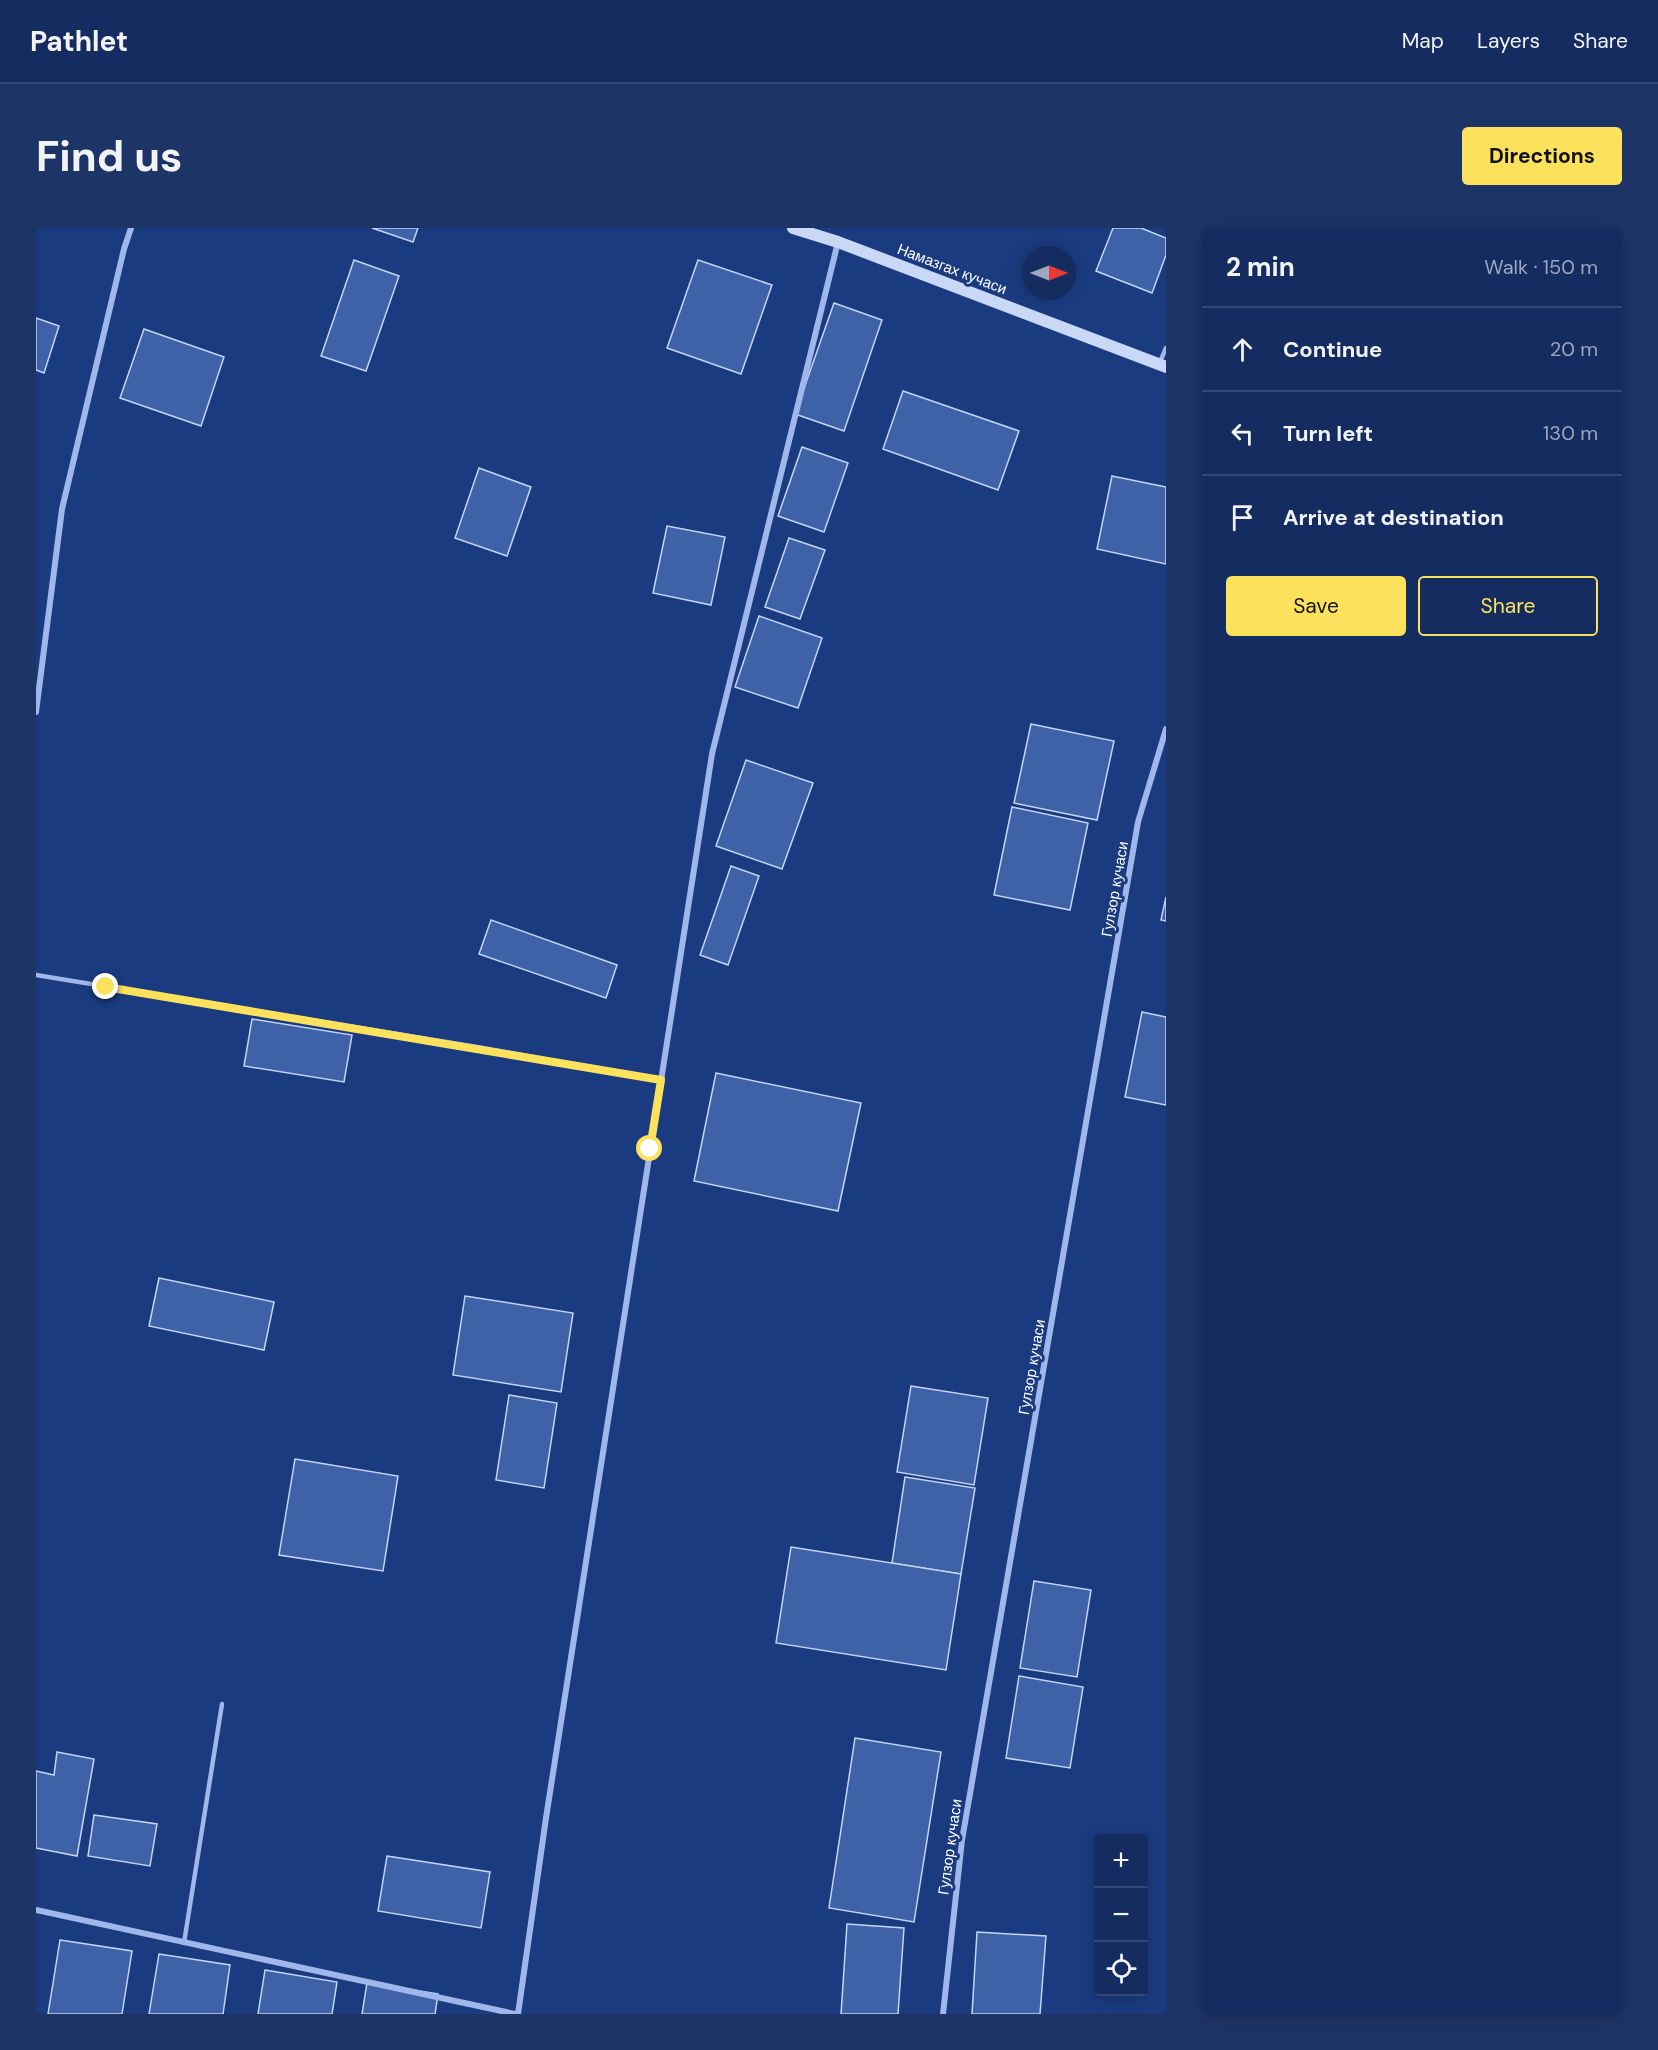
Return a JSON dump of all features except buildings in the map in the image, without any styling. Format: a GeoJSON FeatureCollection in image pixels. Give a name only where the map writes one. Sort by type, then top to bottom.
{"type":"FeatureCollection","features":[{"type":"Feature","properties":{"kind":"street"},"geometry":{"type":"LineString","coordinates":[[36,712],[62,509],[131,228]]}},
{"type":"Feature","properties":{"kind":"street","name":"Намазгах кучаси"},"geometry":{"type":"LineString","coordinates":[[793,228],[838,242],[1163,366]]}},
{"type":"Feature","properties":{"kind":"street"},"geometry":{"type":"LineString","coordinates":[[36,1910],[517,2014],[712,754],[838,242]]}},
{"type":"Feature","properties":{"kind":"street","name":"Гулзор кучаси"},"geometry":{"type":"LineString","coordinates":[[943,2014],[962,1840],[1138,822],[1166,729]]}},
{"type":"Feature","properties":{"kind":"lane"},"geometry":{"type":"LineString","coordinates":[[1163,366],[1166,348]]}},
{"type":"Feature","properties":{"kind":"lane"},"geometry":{"type":"LineString","coordinates":[[36,975],[483,1048],[661,1080]]}},
{"type":"Feature","properties":{"kind":"lane"},"geometry":{"type":"LineString","coordinates":[[184,1943],[222,1704]]}},
{"type":"Feature","properties":{"kind":"route"},"geometry":{"type":"LineString","coordinates":[[106,987],[483,1048],[661,1080],[650,1149]]}}]}
